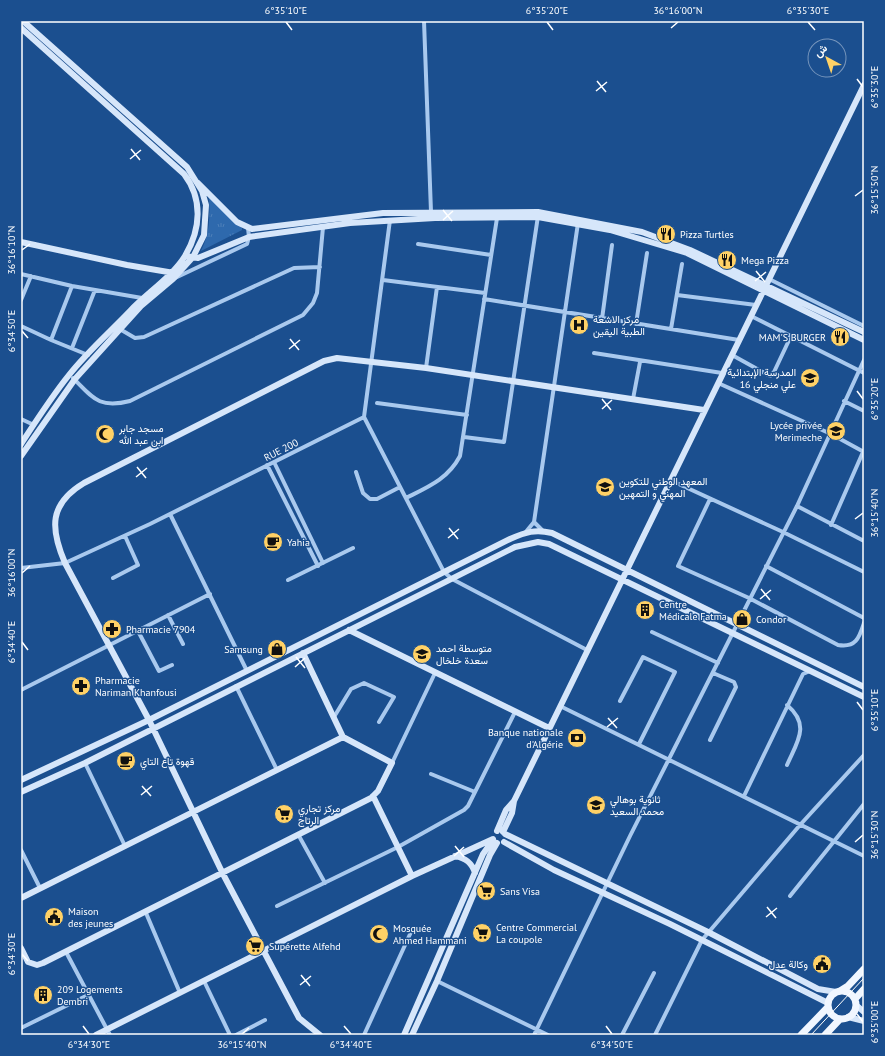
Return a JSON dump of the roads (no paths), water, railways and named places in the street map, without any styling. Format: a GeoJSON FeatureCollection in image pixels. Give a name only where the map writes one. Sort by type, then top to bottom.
{"type":"FeatureCollection","features":[{"type":"Feature","properties":{"kind":"main road"},"geometry":{"type":"LineString","coordinates":[[23,21],[183,163],[198,183],[237,222],[248,228],[261,229],[383,213],[431,212],[538,214],[642,232],[690,250],[864,332]]}},
{"type":"Feature","properties":{"kind":"main road"},"geometry":{"type":"LineString","coordinates":[[21,28],[160,152],[189,181],[196,198],[198,215],[195,233],[185,256],[172,276],[88,355],[21,444]]}},
{"type":"Feature","properties":{"kind":"main road"},"geometry":{"type":"LineString","coordinates":[[412,1035],[437,981],[496,841],[502,832],[506,810],[514,801],[626,569],[767,285],[864,85]]}},
{"type":"Feature","properties":{"kind":"main road"},"geometry":{"type":"LineString","coordinates":[[21,456],[72,376],[118,328],[142,298],[172,276],[179,273],[194,257],[204,235],[206,220],[204,198],[198,183]]}},
{"type":"Feature","properties":{"kind":"main road"},"geometry":{"type":"LineString","coordinates":[[185,256],[198,258],[249,237],[390,219],[497,218],[538,214]]}},
{"type":"Feature","properties":{"kind":"main road"},"geometry":{"type":"LineString","coordinates":[[21,242],[172,276]]}},
{"type":"Feature","properties":{"kind":"main road"},"geometry":{"type":"LineString","coordinates":[[767,285],[864,340]]}},
{"type":"Feature","properties":{"kind":"main road"},"geometry":{"type":"LineString","coordinates":[[320,1035],[299,1018],[262,951],[192,812],[149,720],[65,563],[57,545],[55,522],[61,501],[74,489],[324,361],[345,357],[704,410]]}},
{"type":"Feature","properties":{"kind":"main road"},"geometry":{"type":"LineString","coordinates":[[21,780],[149,720],[525,532],[539,530],[552,533],[864,687]]}},
{"type":"Feature","properties":{"kind":"main road"},"geometry":{"type":"LineString","coordinates":[[21,792],[85,763],[152,728],[515,547],[538,542],[549,544],[864,697]]}},
{"type":"Feature","properties":{"kind":"main road"},"geometry":{"type":"LineString","coordinates":[[349,630],[549,728]]}},
{"type":"Feature","properties":{"kind":"main road"},"geometry":{"type":"LineString","coordinates":[[21,948],[28,962],[37,965],[146,913],[299,836],[367,801],[378,791],[392,763],[343,737],[304,653]]}},
{"type":"Feature","properties":{"kind":"main road"},"geometry":{"type":"LineString","coordinates":[[21,898],[343,737]]}},
{"type":"Feature","properties":{"kind":"main road"},"geometry":{"type":"LineString","coordinates":[[373,796],[412,876]]}},
{"type":"Feature","properties":{"kind":"main road"},"geometry":{"type":"LineString","coordinates":[[828,1005],[702,940],[496,841],[493,834],[502,832],[708,932],[818,989],[849,993],[864,1012]]}},
{"type":"Feature","properties":{"kind":"main road"},"geometry":{"type":"LineString","coordinates":[[96,1035],[108,1032],[180,993],[412,876],[455,856],[496,841]]}},
{"type":"Feature","properties":{"kind":"main road"},"geometry":{"type":"LineString","coordinates":[[404,1035],[484,852],[496,841]]}},
{"type":"Feature","properties":{"kind":"main road"},"geometry":{"type":"LineString","coordinates":[[455,856],[463,858],[469,863],[475,873]]}},
{"type":"Feature","properties":{"kind":"main road"},"geometry":{"type":"LineString","coordinates":[[864,969],[848,986],[829,998],[828,1005],[832,1015],[864,1021]]}},
{"type":"Feature","properties":{"kind":"main road"},"geometry":{"type":"LineString","coordinates":[[825,1035],[844,1018],[854,1012],[855,1002],[864,989]]}},
{"type":"Feature","properties":{"kind":"main road"},"geometry":{"type":"LineString","coordinates":[[801,1035],[828,1005]]}},
{"type":"Feature","properties":{"kind":"street"},"geometry":{"type":"LineString","coordinates":[[424,21],[431,212]]}},
{"type":"Feature","properties":{"kind":"street"},"geometry":{"type":"LineString","coordinates":[[464,436],[504,442],[538,214]]}},
{"type":"Feature","properties":{"kind":"street"},"geometry":{"type":"LineString","coordinates":[[406,498],[432,486],[451,472],[460,456],[497,218]]}},
{"type":"Feature","properties":{"kind":"street"},"geometry":{"type":"LineString","coordinates":[[390,219],[364,417],[444,572],[452,579],[587,650]]}},
{"type":"Feature","properties":{"kind":"street"},"geometry":{"type":"LineString","coordinates":[[525,532],[534,522],[578,222]]}},
{"type":"Feature","properties":{"kind":"street"},"geometry":{"type":"LineString","coordinates":[[72,376],[87,394],[99,402],[118,404],[130,401],[303,315],[313,303],[317,293],[323,227]]}},
{"type":"Feature","properties":{"kind":"street"},"geometry":{"type":"LineString","coordinates":[[172,276],[245,246],[248,243],[249,237],[248,228]]}},
{"type":"Feature","properties":{"kind":"street"},"geometry":{"type":"LineString","coordinates":[[418,244],[491,254]]}},
{"type":"Feature","properties":{"kind":"street"},"geometry":{"type":"LineString","coordinates":[[602,319],[612,246]]}},
{"type":"Feature","properties":{"kind":"street"},"geometry":{"type":"LineString","coordinates":[[636,324],[648,253]]}},
{"type":"Feature","properties":{"kind":"street"},"geometry":{"type":"LineString","coordinates":[[671,329],[682,264]]}},
{"type":"Feature","properties":{"kind":"street"},"geometry":{"type":"LineString","coordinates":[[118,328],[135,338],[154,334],[294,268],[320,267]]}},
{"type":"Feature","properties":{"kind":"street"},"geometry":{"type":"LineString","coordinates":[[21,274],[72,286],[142,298]]}},
{"type":"Feature","properties":{"kind":"street"},"geometry":{"type":"LineString","coordinates":[[21,300],[31,276]]}},
{"type":"Feature","properties":{"kind":"street"},"geometry":{"type":"LineString","coordinates":[[383,280],[485,293]]}},
{"type":"Feature","properties":{"kind":"street"},"geometry":{"type":"LineString","coordinates":[[767,285],[864,326]]}},
{"type":"Feature","properties":{"kind":"street"},"geometry":{"type":"LineString","coordinates":[[51,340],[72,286]]}},
{"type":"Feature","properties":{"kind":"street"},"geometry":{"type":"LineString","coordinates":[[426,368],[438,287]]}},
{"type":"Feature","properties":{"kind":"street"},"geometry":{"type":"LineString","coordinates":[[72,348],[94,290]]}},
{"type":"Feature","properties":{"kind":"street"},"geometry":{"type":"LineString","coordinates":[[677,295],[756,305]]}},
{"type":"Feature","properties":{"kind":"street"},"geometry":{"type":"LineString","coordinates":[[484,299],[739,340]]}},
{"type":"Feature","properties":{"kind":"street"},"geometry":{"type":"LineString","coordinates":[[751,316],[864,373]]}},
{"type":"Feature","properties":{"kind":"street"},"geometry":{"type":"LineString","coordinates":[[21,326],[88,355]]}},
{"type":"Feature","properties":{"kind":"street"},"geometry":{"type":"LineString","coordinates":[[732,355],[771,375],[791,336]]}},
{"type":"Feature","properties":{"kind":"street"},"geometry":{"type":"LineString","coordinates":[[594,353],[640,362],[722,373]]}},
{"type":"Feature","properties":{"kind":"street"},"geometry":{"type":"LineString","coordinates":[[534,1035],[749,598],[797,506],[864,360]]}},
{"type":"Feature","properties":{"kind":"street"},"geometry":{"type":"LineString","coordinates":[[633,399],[640,362]]}},
{"type":"Feature","properties":{"kind":"street"},"geometry":{"type":"LineString","coordinates":[[718,383],[831,434],[864,452],[831,525]]}},
{"type":"Feature","properties":{"kind":"street"},"geometry":{"type":"LineString","coordinates":[[844,402],[864,411]]}},
{"type":"Feature","properties":{"kind":"street"},"geometry":{"type":"LineString","coordinates":[[377,403],[467,415]]}},
{"type":"Feature","properties":{"kind":"street","name":"RUE 200"},"geometry":{"type":"LineString","coordinates":[[21,568],[65,563],[170,514],[364,417]]}},
{"type":"Feature","properties":{"kind":"street"},"geometry":{"type":"LineString","coordinates":[[21,419],[34,425]]}},
{"type":"Feature","properties":{"kind":"street"},"geometry":{"type":"LineString","coordinates":[[274,462],[323,563]]}},
{"type":"Feature","properties":{"kind":"street"},"geometry":{"type":"LineString","coordinates":[[267,466],[318,566]]}},
{"type":"Feature","properties":{"kind":"street"},"geometry":{"type":"LineString","coordinates":[[356,472],[363,493],[370,499],[377,499],[400,487]]}},
{"type":"Feature","properties":{"kind":"street"},"geometry":{"type":"LineString","coordinates":[[670,480],[783,532],[864,572]]}},
{"type":"Feature","properties":{"kind":"street"},"geometry":{"type":"LineString","coordinates":[[710,499],[678,566],[749,598],[838,645],[846,646],[853,644],[858,639],[864,623]]}},
{"type":"Feature","properties":{"kind":"street"},"geometry":{"type":"LineString","coordinates":[[797,506],[864,541]]}},
{"type":"Feature","properties":{"kind":"street"},"geometry":{"type":"LineString","coordinates":[[170,514],[247,671]]}},
{"type":"Feature","properties":{"kind":"street"},"geometry":{"type":"LineString","coordinates":[[534,522],[543,531]]}},
{"type":"Feature","properties":{"kind":"street"},"geometry":{"type":"LineString","coordinates":[[113,578],[138,565],[124,536]]}},
{"type":"Feature","properties":{"kind":"street"},"geometry":{"type":"LineString","coordinates":[[288,580],[353,548]]}},
{"type":"Feature","properties":{"kind":"street"},"geometry":{"type":"LineString","coordinates":[[766,566],[864,618]]}},
{"type":"Feature","properties":{"kind":"street"},"geometry":{"type":"LineString","coordinates":[[21,690],[210,594]]}},
{"type":"Feature","properties":{"kind":"street"},"geometry":{"type":"LineString","coordinates":[[168,616],[183,644]]}},
{"type":"Feature","properties":{"kind":"street"},"geometry":{"type":"LineString","coordinates":[[138,631],[159,671],[172,665]]}},
{"type":"Feature","properties":{"kind":"street"},"geometry":{"type":"LineString","coordinates":[[652,632],[718,663]]}},
{"type":"Feature","properties":{"kind":"street"},"geometry":{"type":"LineString","coordinates":[[620,701],[643,657],[675,672],[639,744]]}},
{"type":"Feature","properties":{"kind":"street"},"geometry":{"type":"LineString","coordinates":[[800,666],[803,674]]}},
{"type":"Feature","properties":{"kind":"street"},"geometry":{"type":"LineString","coordinates":[[744,796],[803,674],[810,670]]}},
{"type":"Feature","properties":{"kind":"street"},"geometry":{"type":"LineString","coordinates":[[392,763],[435,673]]}},
{"type":"Feature","properties":{"kind":"street"},"geometry":{"type":"LineString","coordinates":[[710,740],[736,687],[734,682],[713,673]]}},
{"type":"Feature","properties":{"kind":"street"},"geometry":{"type":"LineString","coordinates":[[334,717],[351,689],[364,682],[394,697],[379,722]]}},
{"type":"Feature","properties":{"kind":"street"},"geometry":{"type":"LineString","coordinates":[[236,686],[277,770]]}},
{"type":"Feature","properties":{"kind":"street"},"geometry":{"type":"LineString","coordinates":[[788,704],[798,717],[801,727],[801,734],[788,765]]}},
{"type":"Feature","properties":{"kind":"street"},"geometry":{"type":"LineString","coordinates":[[560,706],[864,856]]}},
{"type":"Feature","properties":{"kind":"street"},"geometry":{"type":"LineString","coordinates":[[277,906],[398,847],[464,810],[475,792],[515,712]]}},
{"type":"Feature","properties":{"kind":"street"},"geometry":{"type":"LineString","coordinates":[[655,1035],[702,940],[800,825],[864,754]]}},
{"type":"Feature","properties":{"kind":"street"},"geometry":{"type":"LineString","coordinates":[[85,763],[125,846]]}},
{"type":"Feature","properties":{"kind":"street"},"geometry":{"type":"LineString","coordinates":[[431,774],[475,792]]}},
{"type":"Feature","properties":{"kind":"street"},"geometry":{"type":"LineString","coordinates":[[790,896],[864,804]]}},
{"type":"Feature","properties":{"kind":"street"},"geometry":{"type":"LineString","coordinates":[[299,836],[325,883]]}},
{"type":"Feature","properties":{"kind":"street"},"geometry":{"type":"LineString","coordinates":[[21,850],[40,888]]}},
{"type":"Feature","properties":{"kind":"street"},"geometry":{"type":"LineString","coordinates":[[146,913],[180,993]]}},
{"type":"Feature","properties":{"kind":"street"},"geometry":{"type":"LineString","coordinates":[[364,1035],[411,932]]}},
{"type":"Feature","properties":{"kind":"street"},"geometry":{"type":"LineString","coordinates":[[66,952],[108,1032]]}},
{"type":"Feature","properties":{"kind":"street"},"geometry":{"type":"LineString","coordinates":[[622,1035],[654,973]]}},
{"type":"Feature","properties":{"kind":"street"},"geometry":{"type":"LineString","coordinates":[[204,981],[230,1035]]}},
{"type":"Feature","properties":{"kind":"street"},"geometry":{"type":"LineString","coordinates":[[437,981],[548,1035]]}},
{"type":"Feature","properties":{"kind":"street"},"geometry":{"type":"LineString","coordinates":[[21,1028],[88,995]]}},
{"type":"Feature","properties":{"kind":"street"},"geometry":{"type":"LineString","coordinates":[[236,1035],[265,1020]]}},
{"type":"Feature","properties":{"kind":"tram line"},"geometry":{"type":"LineString","coordinates":[[811,1035],[864,978]]}},
{"type":"Feature","properties":{"kind":"place","name":"Pizza Turtles"},"geometry":{"type":"Point","coordinates":[666,234]}},
{"type":"Feature","properties":{"kind":"place","name":"Mega Pizza"},"geometry":{"type":"Point","coordinates":[727,260]}},
{"type":"Feature","properties":{"kind":"place","name":"مركز الاشعة الطبية اليقين"},"geometry":{"type":"Point","coordinates":[579,325]}},
{"type":"Feature","properties":{"kind":"place","name":"MAM'S BURGER"},"geometry":{"type":"Point","coordinates":[840,337]}},
{"type":"Feature","properties":{"kind":"place","name":"المدرسة الإبتدائية علي منجلي 16"},"geometry":{"type":"Point","coordinates":[810,378]}},
{"type":"Feature","properties":{"kind":"place","name":"Lycée privée Merimeche"},"geometry":{"type":"Point","coordinates":[836,431]}},
{"type":"Feature","properties":{"kind":"place","name":"مسجد جابر ابن عبد الله"},"geometry":{"type":"Point","coordinates":[105,434]}},
{"type":"Feature","properties":{"kind":"place","name":"المعهد الوطني للتكوين المهني و التمهين"},"geometry":{"type":"Point","coordinates":[605,487]}},
{"type":"Feature","properties":{"kind":"place","name":"Yahia"},"geometry":{"type":"Point","coordinates":[273,542]}},
{"type":"Feature","properties":{"kind":"place","name":"Centre Médicale Fatma"},"geometry":{"type":"Point","coordinates":[645,610]}},
{"type":"Feature","properties":{"kind":"place","name":"Condor"},"geometry":{"type":"Point","coordinates":[742,619]}},
{"type":"Feature","properties":{"kind":"place","name":"Pharmacie 7904"},"geometry":{"type":"Point","coordinates":[112,629]}},
{"type":"Feature","properties":{"kind":"place","name":"Samsung"},"geometry":{"type":"Point","coordinates":[277,649]}},
{"type":"Feature","properties":{"kind":"place","name":"متوسطة احمد سعدة خلخال"},"geometry":{"type":"Point","coordinates":[422,654]}},
{"type":"Feature","properties":{"kind":"place","name":"Pharmacie Nariman Khanfousi"},"geometry":{"type":"Point","coordinates":[81,686]}},
{"type":"Feature","properties":{"kind":"place","name":"Banque nationale d'Algérie"},"geometry":{"type":"Point","coordinates":[577,738]}},
{"type":"Feature","properties":{"kind":"place","name":"قهوة تاع التاي"},"geometry":{"type":"Point","coordinates":[126,761]}},
{"type":"Feature","properties":{"kind":"place","name":"ثانوية بوهالي محمد السعيد"},"geometry":{"type":"Point","coordinates":[596,805]}},
{"type":"Feature","properties":{"kind":"place","name":"مركز تجاري الرتاج"},"geometry":{"type":"Point","coordinates":[284,814]}},
{"type":"Feature","properties":{"kind":"place","name":"Sans Visa"},"geometry":{"type":"Point","coordinates":[486,891]}},
{"type":"Feature","properties":{"kind":"place","name":"Maison des jeunes"},"geometry":{"type":"Point","coordinates":[54,917]}},
{"type":"Feature","properties":{"kind":"place","name":"Centre Commercial La coupole"},"geometry":{"type":"Point","coordinates":[482,933]}},
{"type":"Feature","properties":{"kind":"place","name":"Mosquée Ahmed Hammani"},"geometry":{"type":"Point","coordinates":[379,934]}},
{"type":"Feature","properties":{"kind":"place","name":"Supérette Alfehd"},"geometry":{"type":"Point","coordinates":[255,946]}},
{"type":"Feature","properties":{"kind":"place","name":"وكالة عدل"},"geometry":{"type":"Point","coordinates":[822,964]}},
{"type":"Feature","properties":{"kind":"place","name":"209 Logements Dembri"},"geometry":{"type":"Point","coordinates":[43,995]}}]}
